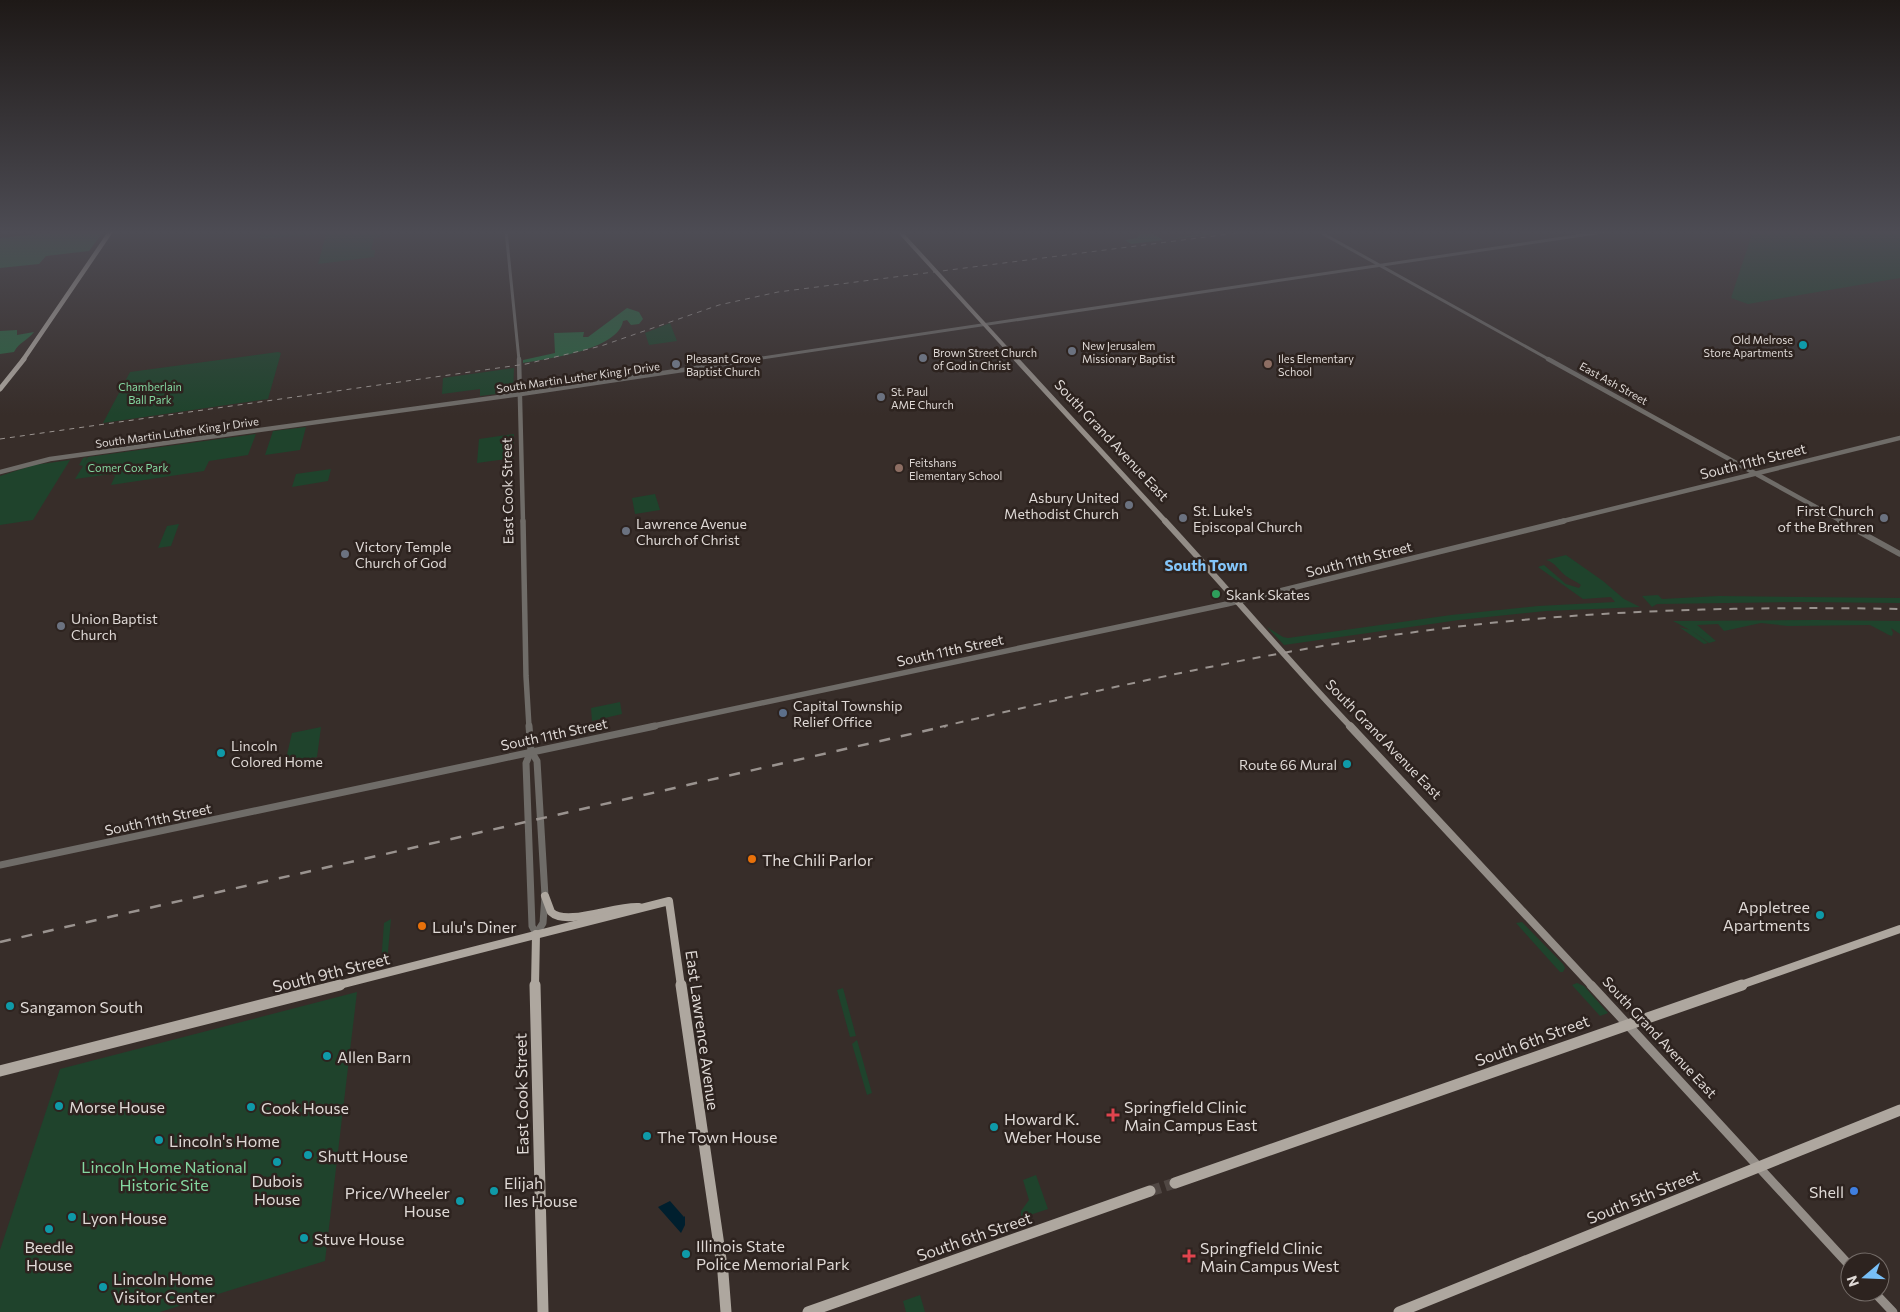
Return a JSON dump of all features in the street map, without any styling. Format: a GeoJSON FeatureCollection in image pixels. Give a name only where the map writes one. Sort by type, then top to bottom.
{"type":"FeatureCollection","features":[{"type":"Feature","properties":{"kind":"main road"},"geometry":{"type":"LineString","coordinates":[[0,389],[10,379],[70,292]]}},
{"type":"Feature","properties":{"kind":"main road","name":"South Grand Avenue East"},"geometry":{"type":"LineString","coordinates":[[956,292],[1238,601],[1298,671],[1374,749],[1840,1255]]}},
{"type":"Feature","properties":{"kind":"main road"},"geometry":{"type":"LineString","coordinates":[[545,896],[552,915],[562,918],[619,905],[642,908]]}},
{"type":"Feature","properties":{"kind":"main road","name":"South 9th Street"},"geometry":{"type":"LineString","coordinates":[[0,1071],[669,901]]}},
{"type":"Feature","properties":{"kind":"main road","name":"East Lawrence Avenue"},"geometry":{"type":"LineString","coordinates":[[669,901],[723,1273],[726,1312]]}},
{"type":"Feature","properties":{"kind":"main road","name":"South 6th Street"},"geometry":{"type":"LineString","coordinates":[[1175,1183],[1900,929]]}},
{"type":"Feature","properties":{"kind":"main road","name":"East Cook Street"},"geometry":{"type":"LineString","coordinates":[[536,934],[534,946],[543,1312]]}},
{"type":"Feature","properties":{"kind":"main road","name":"South 5th Street"},"geometry":{"type":"LineString","coordinates":[[1399,1312],[1900,1110]]}},
{"type":"Feature","properties":{"kind":"main road","name":"South 6th Street"},"geometry":{"type":"LineString","coordinates":[[808,1312],[1150,1191]]}},
{"type":"Feature","properties":{"kind":"main road"},"geometry":{"type":"LineString","coordinates":[[1884,1302],[1893,1312]]}},
{"type":"Feature","properties":{"kind":"street","name":"East Cook Street"},"geometry":{"type":"LineString","coordinates":[[512,292],[521,394],[526,676],[531,751],[526,763],[532,923],[536,934]]}},
{"type":"Feature","properties":{"kind":"street","name":"South Martin Luther King Jr Drive"},"geometry":{"type":"LineString","coordinates":[[0,472],[42,460],[521,394],[1202,292]]}},
{"type":"Feature","properties":{"kind":"street","name":"East Ash Street"},"geometry":{"type":"LineString","coordinates":[[1431,292],[1900,554]]}},
{"type":"Feature","properties":{"kind":"street","name":"South 11th Street"},"geometry":{"type":"LineString","coordinates":[[0,865],[1238,601],[1900,438]]}},
{"type":"Feature","properties":{"kind":"street","name":"East Cook Street"},"geometry":{"type":"LineString","coordinates":[[531,751],[537,761],[538,771],[545,896],[543,923],[536,934]]}},
{"type":"Feature","properties":{"kind":"green space"},"geometry":{"type":"Polygon","coordinates":[[[1733,292],[1817,292],[1748,304],[1731,298],[1733,292]]]}},
{"type":"Feature","properties":{"kind":"green space"},"geometry":{"type":"Polygon","coordinates":[[[627,308],[639,312],[643,319],[639,324],[631,325],[627,320],[623,321],[618,331],[609,339],[595,346],[564,356],[523,363],[523,360],[555,353],[554,333],[584,332],[583,337],[588,337],[627,308]]]}},
{"type":"Feature","properties":{"kind":"green space"},"geometry":{"type":"Polygon","coordinates":[[[670,323],[677,341],[649,345],[645,333],[670,323]]]}},
{"type":"Feature","properties":{"kind":"green space"},"geometry":{"type":"Polygon","coordinates":[[[17,330],[17,335],[34,332],[14,352],[0,354],[0,331],[17,330]]]}},
{"type":"Feature","properties":{"kind":"green space","name":"Chamberlain Ball Park"},"geometry":{"type":"Polygon","coordinates":[[[281,353],[268,399],[103,423],[130,372],[281,353]]]}},
{"type":"Feature","properties":{"kind":"green space"},"geometry":{"type":"Polygon","coordinates":[[[514,368],[513,392],[480,396],[480,389],[442,394],[443,378],[514,368]]]}},
{"type":"Feature","properties":{"kind":"green space"},"geometry":{"type":"Polygon","coordinates":[[[306,427],[300,450],[265,455],[273,431],[306,427]]]}},
{"type":"Feature","properties":{"kind":"green space","name":"Comer Cox Park"},"geometry":{"type":"Polygon","coordinates":[[[256,434],[248,455],[209,461],[204,471],[111,485],[115,476],[112,474],[75,479],[83,466],[79,465],[83,458],[87,457],[84,463],[88,457],[256,434]]]}},
{"type":"Feature","properties":{"kind":"green space"},"geometry":{"type":"Polygon","coordinates":[[[514,434],[514,458],[477,463],[479,439],[514,434]]]}},
{"type":"Feature","properties":{"kind":"green space","name":"Comer Cox Park"},"geometry":{"type":"Polygon","coordinates":[[[70,460],[33,520],[0,525],[0,476],[34,465],[70,460]]]}},
{"type":"Feature","properties":{"kind":"green space"},"geometry":{"type":"Polygon","coordinates":[[[331,469],[328,481],[292,487],[296,474],[331,469]]]}},
{"type":"Feature","properties":{"kind":"green space"},"geometry":{"type":"Polygon","coordinates":[[[655,494],[660,510],[635,514],[632,498],[655,494]]]}},
{"type":"Feature","properties":{"kind":"green space"},"geometry":{"type":"Polygon","coordinates":[[[179,524],[171,546],[158,548],[167,526],[179,524]]]}},
{"type":"Feature","properties":{"kind":"green space"},"geometry":{"type":"Polygon","coordinates":[[[1566,555],[1603,581],[1624,599],[1640,607],[1546,611],[1459,620],[1284,645],[1267,627],[1288,638],[1451,615],[1538,606],[1615,602],[1611,597],[1583,599],[1538,567],[1544,565],[1566,584],[1579,588],[1581,585],[1546,560],[1566,555]]]}},
{"type":"Feature","properties":{"kind":"green space"},"geometry":{"type":"Polygon","coordinates":[[[1658,595],[1662,599],[1719,596],[1900,598],[1900,603],[1657,604],[1652,607],[1642,596],[1658,595]]]}},
{"type":"Feature","properties":{"kind":"green space"},"geometry":{"type":"Polygon","coordinates":[[[1673,621],[1900,621],[1900,634],[1891,628],[1892,636],[1870,625],[1788,626],[1761,623],[1724,631],[1718,624],[1697,625],[1716,641],[1709,643],[1691,630],[1708,643],[1704,644],[1679,627],[1690,630],[1673,621]]]}},
{"type":"Feature","properties":{"kind":"green space"},"geometry":{"type":"Polygon","coordinates":[[[620,702],[622,714],[592,721],[591,708],[620,702]]]}},
{"type":"Feature","properties":{"kind":"green space"},"geometry":{"type":"Polygon","coordinates":[[[321,727],[317,757],[285,763],[292,733],[321,727]]]}},
{"type":"Feature","properties":{"kind":"green space"},"geometry":{"type":"Polygon","coordinates":[[[391,919],[387,962],[381,964],[384,923],[391,919]]]}},
{"type":"Feature","properties":{"kind":"green space"},"geometry":{"type":"Polygon","coordinates":[[[1522,922],[1563,964],[1565,968],[1563,972],[1560,972],[1516,923],[1522,922]]]}},
{"type":"Feature","properties":{"kind":"green space"},"geometry":{"type":"Polygon","coordinates":[[[1577,983],[1584,986],[1608,1013],[1600,1016],[1572,985],[1577,983]]]}},
{"type":"Feature","properties":{"kind":"green space"},"geometry":{"type":"Polygon","coordinates":[[[843,988],[856,1036],[850,1037],[837,990],[843,988]]]}},
{"type":"Feature","properties":{"kind":"green space","name":"Lincoln Home National Historic Site"},"geometry":{"type":"Polygon","coordinates":[[[357,992],[325,1261],[160,1312],[0,1312],[0,1250],[60,1069],[357,992]]]}},
{"type":"Feature","properties":{"kind":"green space"},"geometry":{"type":"Polygon","coordinates":[[[857,1040],[872,1093],[867,1095],[852,1044],[857,1040]]]}},
{"type":"Feature","properties":{"kind":"green space"},"geometry":{"type":"Polygon","coordinates":[[[1036,1175],[1048,1209],[1021,1218],[1021,1211],[1029,1200],[1023,1180],[1036,1175]]]}},
{"type":"Feature","properties":{"kind":"green space"},"geometry":{"type":"Polygon","coordinates":[[[920,1295],[925,1312],[906,1312],[903,1301],[920,1295]]]}},
{"type":"Feature","properties":{"kind":"water"},"geometry":{"type":"Polygon","coordinates":[[[670,1201],[685,1216],[685,1225],[681,1233],[658,1207],[670,1201]]]}},
{"type":"Feature","properties":{"kind":"tunnel"},"geometry":{"type":"LineString","coordinates":[[1150,1191],[1175,1183]]}},
{"type":"Feature","properties":{"kind":"railway"},"geometry":{"type":"LineString","coordinates":[[0,439],[526,364],[601,346],[719,305],[777,292]]}},
{"type":"Feature","properties":{"kind":"railway"},"geometry":{"type":"LineString","coordinates":[[940,727],[1180,673],[1301,650],[1423,631],[1542,618],[1661,611],[1781,608],[1900,609]]}},
{"type":"Feature","properties":{"kind":"railway"},"geometry":{"type":"LineString","coordinates":[[0,942],[946,726]]}},
{"type":"Feature","properties":{"kind":"place","name":"Old Melrose Store Apartments"},"geometry":{"type":"Point","coordinates":[1803,345]}},
{"type":"Feature","properties":{"kind":"place","name":"New Jerusalem Missionary Baptist"},"geometry":{"type":"Point","coordinates":[1072,351]}},
{"type":"Feature","properties":{"kind":"place","name":"Brown Street Church of God in Christ"},"geometry":{"type":"Point","coordinates":[923,358]}},
{"type":"Feature","properties":{"kind":"place","name":"Pleasant Grove Baptist Church"},"geometry":{"type":"Point","coordinates":[676,364]}},
{"type":"Feature","properties":{"kind":"place","name":"Iles Elementary School"},"geometry":{"type":"Point","coordinates":[1268,364]}},
{"type":"Feature","properties":{"kind":"place","name":"St. Paul AME Church"},"geometry":{"type":"Point","coordinates":[881,397]}},
{"type":"Feature","properties":{"kind":"place","name":"Feitshans Elementary School"},"geometry":{"type":"Point","coordinates":[899,468]}},
{"type":"Feature","properties":{"kind":"place","name":"Asbury United Methodist Church"},"geometry":{"type":"Point","coordinates":[1129,505]}},
{"type":"Feature","properties":{"kind":"place","name":"St. Luke's Episcopal Church"},"geometry":{"type":"Point","coordinates":[1183,518]}},
{"type":"Feature","properties":{"kind":"place","name":"First Church of the Brethren"},"geometry":{"type":"Point","coordinates":[1884,518]}},
{"type":"Feature","properties":{"kind":"place","name":"Lawrence Avenue Church of Christ"},"geometry":{"type":"Point","coordinates":[626,531]}},
{"type":"Feature","properties":{"kind":"place","name":"Victory Temple Church of God"},"geometry":{"type":"Point","coordinates":[345,554]}},
{"type":"Feature","properties":{"kind":"place","name":"Skank Skates"},"geometry":{"type":"Point","coordinates":[1216,594]}},
{"type":"Feature","properties":{"kind":"place","name":"Union Baptist Church"},"geometry":{"type":"Point","coordinates":[61,626]}},
{"type":"Feature","properties":{"kind":"place","name":"Capital Township Relief Office"},"geometry":{"type":"Point","coordinates":[783,713]}},
{"type":"Feature","properties":{"kind":"place","name":"Lincoln Colored Home"},"geometry":{"type":"Point","coordinates":[221,753]}},
{"type":"Feature","properties":{"kind":"place","name":"Route 66 Mural"},"geometry":{"type":"Point","coordinates":[1347,764]}},
{"type":"Feature","properties":{"kind":"place","name":"The Chili Parlor"},"geometry":{"type":"Point","coordinates":[752,859]}},
{"type":"Feature","properties":{"kind":"place","name":"Appletree Apartments"},"geometry":{"type":"Point","coordinates":[1820,915]}},
{"type":"Feature","properties":{"kind":"place","name":"Lulu's Diner"},"geometry":{"type":"Point","coordinates":[422,926]}},
{"type":"Feature","properties":{"kind":"place","name":"Sangamon South"},"geometry":{"type":"Point","coordinates":[10,1006]}},
{"type":"Feature","properties":{"kind":"place","name":"Allen Barn"},"geometry":{"type":"Point","coordinates":[327,1056]}},
{"type":"Feature","properties":{"kind":"place","name":"Morse House"},"geometry":{"type":"Point","coordinates":[59,1106]}},
{"type":"Feature","properties":{"kind":"place","name":"Cook House"},"geometry":{"type":"Point","coordinates":[251,1107]}},
{"type":"Feature","properties":{"kind":"place","name":"Springfield Clinic Main Campus East"},"geometry":{"type":"Point","coordinates":[1113,1115]}},
{"type":"Feature","properties":{"kind":"place","name":"Howard K. Weber House"},"geometry":{"type":"Point","coordinates":[994,1127]}},
{"type":"Feature","properties":{"kind":"place","name":"The Town House"},"geometry":{"type":"Point","coordinates":[647,1136]}},
{"type":"Feature","properties":{"kind":"place","name":"Lincoln's Home"},"geometry":{"type":"Point","coordinates":[159,1140]}},
{"type":"Feature","properties":{"kind":"place","name":"Shutt House"},"geometry":{"type":"Point","coordinates":[308,1155]}},
{"type":"Feature","properties":{"kind":"place","name":"Dubois House"},"geometry":{"type":"Point","coordinates":[277,1162]}},
{"type":"Feature","properties":{"kind":"place","name":"Elijah Iles House"},"geometry":{"type":"Point","coordinates":[494,1191]}},
{"type":"Feature","properties":{"kind":"place","name":"Shell"},"geometry":{"type":"Point","coordinates":[1854,1191]}},
{"type":"Feature","properties":{"kind":"place","name":"Price/Wheeler House"},"geometry":{"type":"Point","coordinates":[460,1201]}},
{"type":"Feature","properties":{"kind":"place","name":"Lyon House"},"geometry":{"type":"Point","coordinates":[72,1217]}},
{"type":"Feature","properties":{"kind":"place","name":"Beedle House"},"geometry":{"type":"Point","coordinates":[49,1229]}},
{"type":"Feature","properties":{"kind":"place","name":"Stuve House"},"geometry":{"type":"Point","coordinates":[304,1238]}},
{"type":"Feature","properties":{"kind":"place","name":"Illinois State Police Memorial Park"},"geometry":{"type":"Point","coordinates":[686,1254]}},
{"type":"Feature","properties":{"kind":"place","name":"Springfield Clinic Main Campus West"},"geometry":{"type":"Point","coordinates":[1189,1256]}},
{"type":"Feature","properties":{"kind":"place","name":"Lincoln Home Visitor Center"},"geometry":{"type":"Point","coordinates":[103,1287]}},
{"type":"Feature","properties":{"kind":"district","name":"South Town"},"geometry":{"type":"Point","coordinates":[1206,565]}}]}
